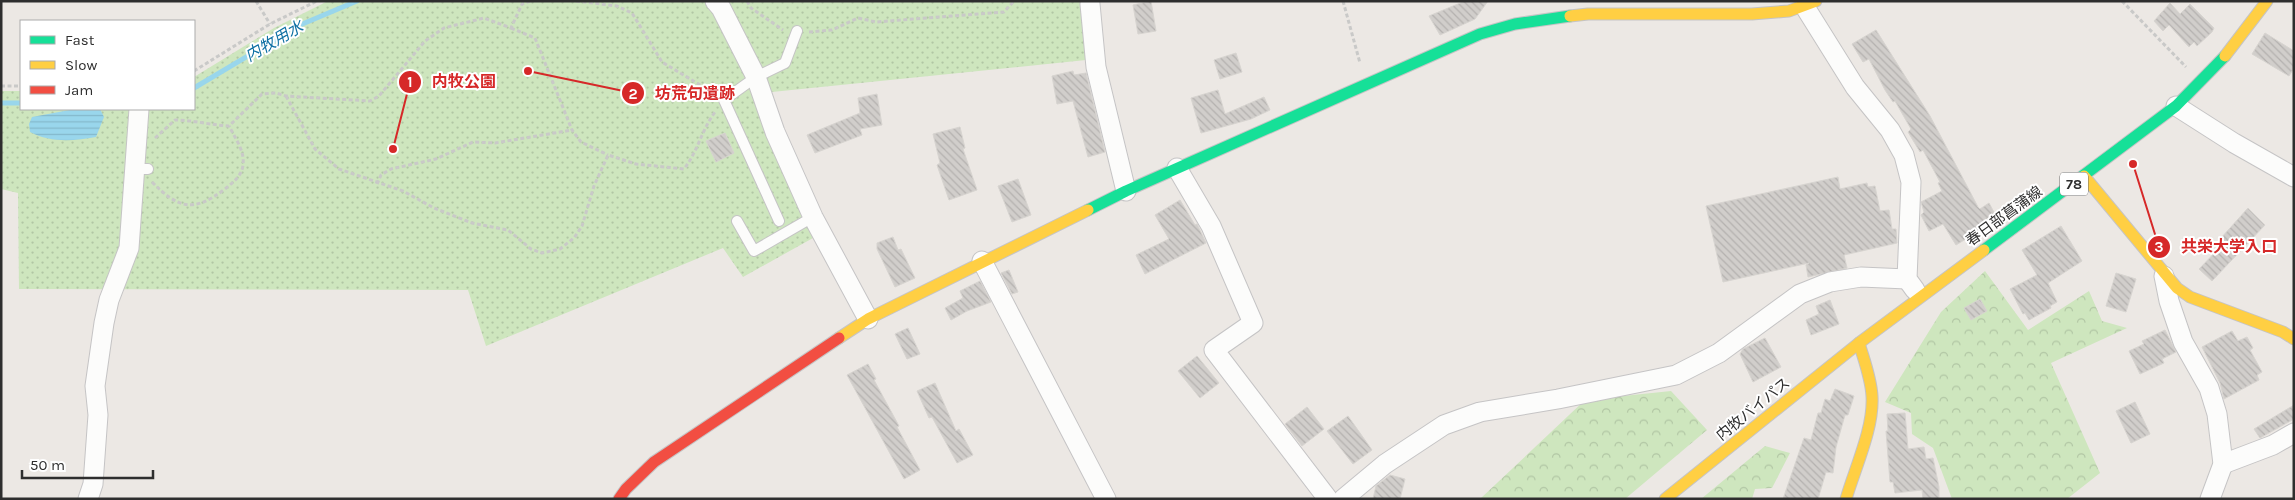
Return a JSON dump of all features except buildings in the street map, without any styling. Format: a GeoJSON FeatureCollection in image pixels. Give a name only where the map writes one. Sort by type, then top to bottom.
{"type":"FeatureCollection","features":[{"type":"Feature","properties":{"kind":"street"},"geometry":{"type":"LineString","coordinates":[[715,1],[721,8],[756,77],[775,132],[813,217],[868,319]]}},
{"type":"Feature","properties":{"kind":"street","name":"春日部菖蒲線"},"geometry":{"type":"LineString","coordinates":[[1859,343],[2176,106],[2226,56],[2267,1]]}},
{"type":"Feature","properties":{"kind":"street"},"geometry":{"type":"LineString","coordinates":[[1090,3],[1096,67],[1121,178],[1126,191]]}},
{"type":"Feature","properties":{"kind":"street"},"geometry":{"type":"LineString","coordinates":[[619,499],[626,489],[654,462],[868,319],[982,261],[1176,168],[1480,34],[1515,24],[1588,14],[1752,14],[1789,11],[1810,4],[1855,87],[1890,130],[1904,155],[1910,182],[1907,279],[1920,297]]}},
{"type":"Feature","properties":{"kind":"street"},"geometry":{"type":"LineString","coordinates":[[2176,106],[2234,143],[2294,177]]}},
{"type":"Feature","properties":{"kind":"street"},"geometry":{"type":"LineString","coordinates":[[88,499],[93,484],[98,415],[95,386],[104,323],[109,300],[129,248],[142,169],[139,110]]}},
{"type":"Feature","properties":{"kind":"street"},"geometry":{"type":"LineString","coordinates":[[1176,168],[1211,226],[1253,324],[1214,350],[1328,499]]}},
{"type":"Feature","properties":{"kind":"street"},"geometry":{"type":"LineString","coordinates":[[2084,176],[2177,288],[2190,297],[2283,332],[2294,338]]}},
{"type":"Feature","properties":{"kind":"street"},"geometry":{"type":"LineString","coordinates":[[982,261],[1106,499]]}},
{"type":"Feature","properties":{"kind":"street"},"geometry":{"type":"LineString","coordinates":[[2164,274],[2169,301],[2184,342],[2209,388],[2217,414],[2224,464],[2210,499]]}},
{"type":"Feature","properties":{"kind":"street"},"geometry":{"type":"LineString","coordinates":[[1343,499],[1385,464],[1444,425],[1480,412],[1558,399],[1676,375],[1720,353],[1800,294],[1830,282],[1861,277],[1907,279]]}},
{"type":"Feature","properties":{"kind":"street"},"geometry":{"type":"LineString","coordinates":[[1846,499],[1869,417],[1872,399],[1859,343]]}},
{"type":"Feature","properties":{"kind":"street","name":"内牧バイパス"},"geometry":{"type":"LineString","coordinates":[[1665,499],[1859,343]]}},
{"type":"Feature","properties":{"kind":"street"},"geometry":{"type":"LineString","coordinates":[[2224,464],[2273,445],[2294,433]]}},
{"type":"Feature","properties":{"kind":"lane"},"geometry":{"type":"LineString","coordinates":[[779,221],[724,100],[756,77],[785,63],[798,31]]}},
{"type":"Feature","properties":{"kind":"lane"},"geometry":{"type":"LineString","coordinates":[[737,221],[754,250],[813,217]]}},
{"type":"Feature","properties":{"kind":"path"},"geometry":{"type":"LineString","coordinates":[[256,1],[270,24]]}},
{"type":"Feature","properties":{"kind":"path"},"geometry":{"type":"LineString","coordinates":[[195,70],[270,24],[317,1]]}},
{"type":"Feature","properties":{"kind":"path"},"geometry":{"type":"LineString","coordinates":[[511,28],[522,4],[530,1]]}},
{"type":"Feature","properties":{"kind":"path"},"geometry":{"type":"LineString","coordinates":[[229,126],[242,151],[243,166],[238,178],[200,204],[188,205],[169,199],[142,169],[155,137],[175,120],[192,120],[206,125],[229,126],[262,94],[276,93],[286,96],[370,102],[379,96],[425,40],[444,28],[484,18],[535,38],[572,130],[581,142],[608,155],[636,164],[684,169],[695,154],[709,120],[724,100],[662,62],[632,13],[616,6],[576,1]]}},
{"type":"Feature","properties":{"kind":"path"},"geometry":{"type":"LineString","coordinates":[[747,1],[751,8],[785,31],[832,30],[858,18],[876,22],[1004,12],[1014,1]]}},
{"type":"Feature","properties":{"kind":"path"},"geometry":{"type":"LineString","coordinates":[[1343,1],[1366,84]]}},
{"type":"Feature","properties":{"kind":"path"},"geometry":{"type":"LineString","coordinates":[[2122,1],[2201,82]]}},
{"type":"Feature","properties":{"kind":"path"},"geometry":{"type":"LineString","coordinates":[[1,86],[20,86]]}},
{"type":"Feature","properties":{"kind":"path"},"geometry":{"type":"LineString","coordinates":[[286,96],[315,149],[339,170],[403,191],[434,208],[472,223],[508,230],[531,249],[542,253],[560,249],[574,238],[582,226],[594,186],[608,155]]}},
{"type":"Feature","properties":{"kind":"path"},"geometry":{"type":"LineString","coordinates":[[377,184],[381,175],[390,170],[436,159],[473,142],[495,143],[572,130]]}},
{"type":"Feature","properties":{"kind":"green space"},"geometry":{"type":"Polygon","coordinates":[[[328,1],[1080,1],[1086,60],[762,93],[822,233],[743,277],[723,248],[486,346],[468,290],[19,289],[18,193],[1,189],[1,91],[20,91],[20,110],[195,110],[195,76],[274,28],[328,1]]]}},
{"type":"Feature","properties":{"kind":"green space"},"geometry":{"type":"Polygon","coordinates":[[[1985,271],[2028,330],[2089,291],[2102,321],[2127,328],[2051,363],[2100,473],[2067,499],[1952,499],[1933,448],[1912,434],[1911,413],[1885,402],[1941,312],[1985,271]]]}},
{"type":"Feature","properties":{"kind":"green space"},"geometry":{"type":"Polygon","coordinates":[[[1671,391],[1707,430],[1625,499],[1480,499],[1585,400],[1671,391]]]}},
{"type":"Feature","properties":{"kind":"green space"},"geometry":{"type":"Polygon","coordinates":[[[1765,446],[1790,453],[1772,488],[1755,489],[1752,499],[1701,499],[1765,446]]]}},
{"type":"Feature","properties":{"kind":"water"},"geometry":{"type":"Polygon","coordinates":[[[70,110],[100,110],[104,117],[96,137],[62,140],[38,136],[30,132],[29,124],[32,117],[70,110]]]}},
{"type":"Feature","properties":{"kind":"waterway","name":"内牧用水"},"geometry":{"type":"LineString","coordinates":[[195,87],[300,25],[357,1]]}},
{"type":"Feature","properties":{"kind":"waterway","name":"内牧用水"},"geometry":{"type":"LineString","coordinates":[[1,103],[20,103]]}},
{"type":"Feature","properties":{"kind":"traffic: fast"},"geometry":{"type":"LineString","coordinates":[[1088,210],[1126,191],[1480,34],[1515,24],[1570,16]]}},
{"type":"Feature","properties":{"kind":"traffic: fast"},"geometry":{"type":"LineString","coordinates":[[1984,250],[2176,106],[2225,56]]}},
{"type":"Feature","properties":{"kind":"traffic: slow"},"geometry":{"type":"LineString","coordinates":[[1570,16],[1588,14],[1752,14],[1789,11],[1816,1]]}},
{"type":"Feature","properties":{"kind":"traffic: slow"},"geometry":{"type":"LineString","coordinates":[[2225,56],[2267,1]]}},
{"type":"Feature","properties":{"kind":"traffic: slow"},"geometry":{"type":"LineString","coordinates":[[2084,176],[2177,288],[2190,297],[2283,332],[2294,339]]}},
{"type":"Feature","properties":{"kind":"traffic: slow"},"geometry":{"type":"LineString","coordinates":[[839,338],[868,319],[1088,210]]}},
{"type":"Feature","properties":{"kind":"traffic: slow"},"geometry":{"type":"LineString","coordinates":[[1665,499],[1859,343],[1984,250]]}},
{"type":"Feature","properties":{"kind":"traffic: slow"},"geometry":{"type":"LineString","coordinates":[[1846,499],[1863,448],[1872,408],[1870,383],[1859,343]]}},
{"type":"Feature","properties":{"kind":"traffic: jam"},"geometry":{"type":"LineString","coordinates":[[619,499],[626,489],[654,462],[839,338]]}},
{"type":"Feature","properties":{"kind":"place","name":"坊荒句遺跡"},"geometry":{"type":"Point","coordinates":[528,71]}},
{"type":"Feature","properties":{"kind":"place","name":"内牧公園"},"geometry":{"type":"Point","coordinates":[393,149]}},
{"type":"Feature","properties":{"kind":"place","name":"共栄大学入口"},"geometry":{"type":"Point","coordinates":[2133,164]}}]}
